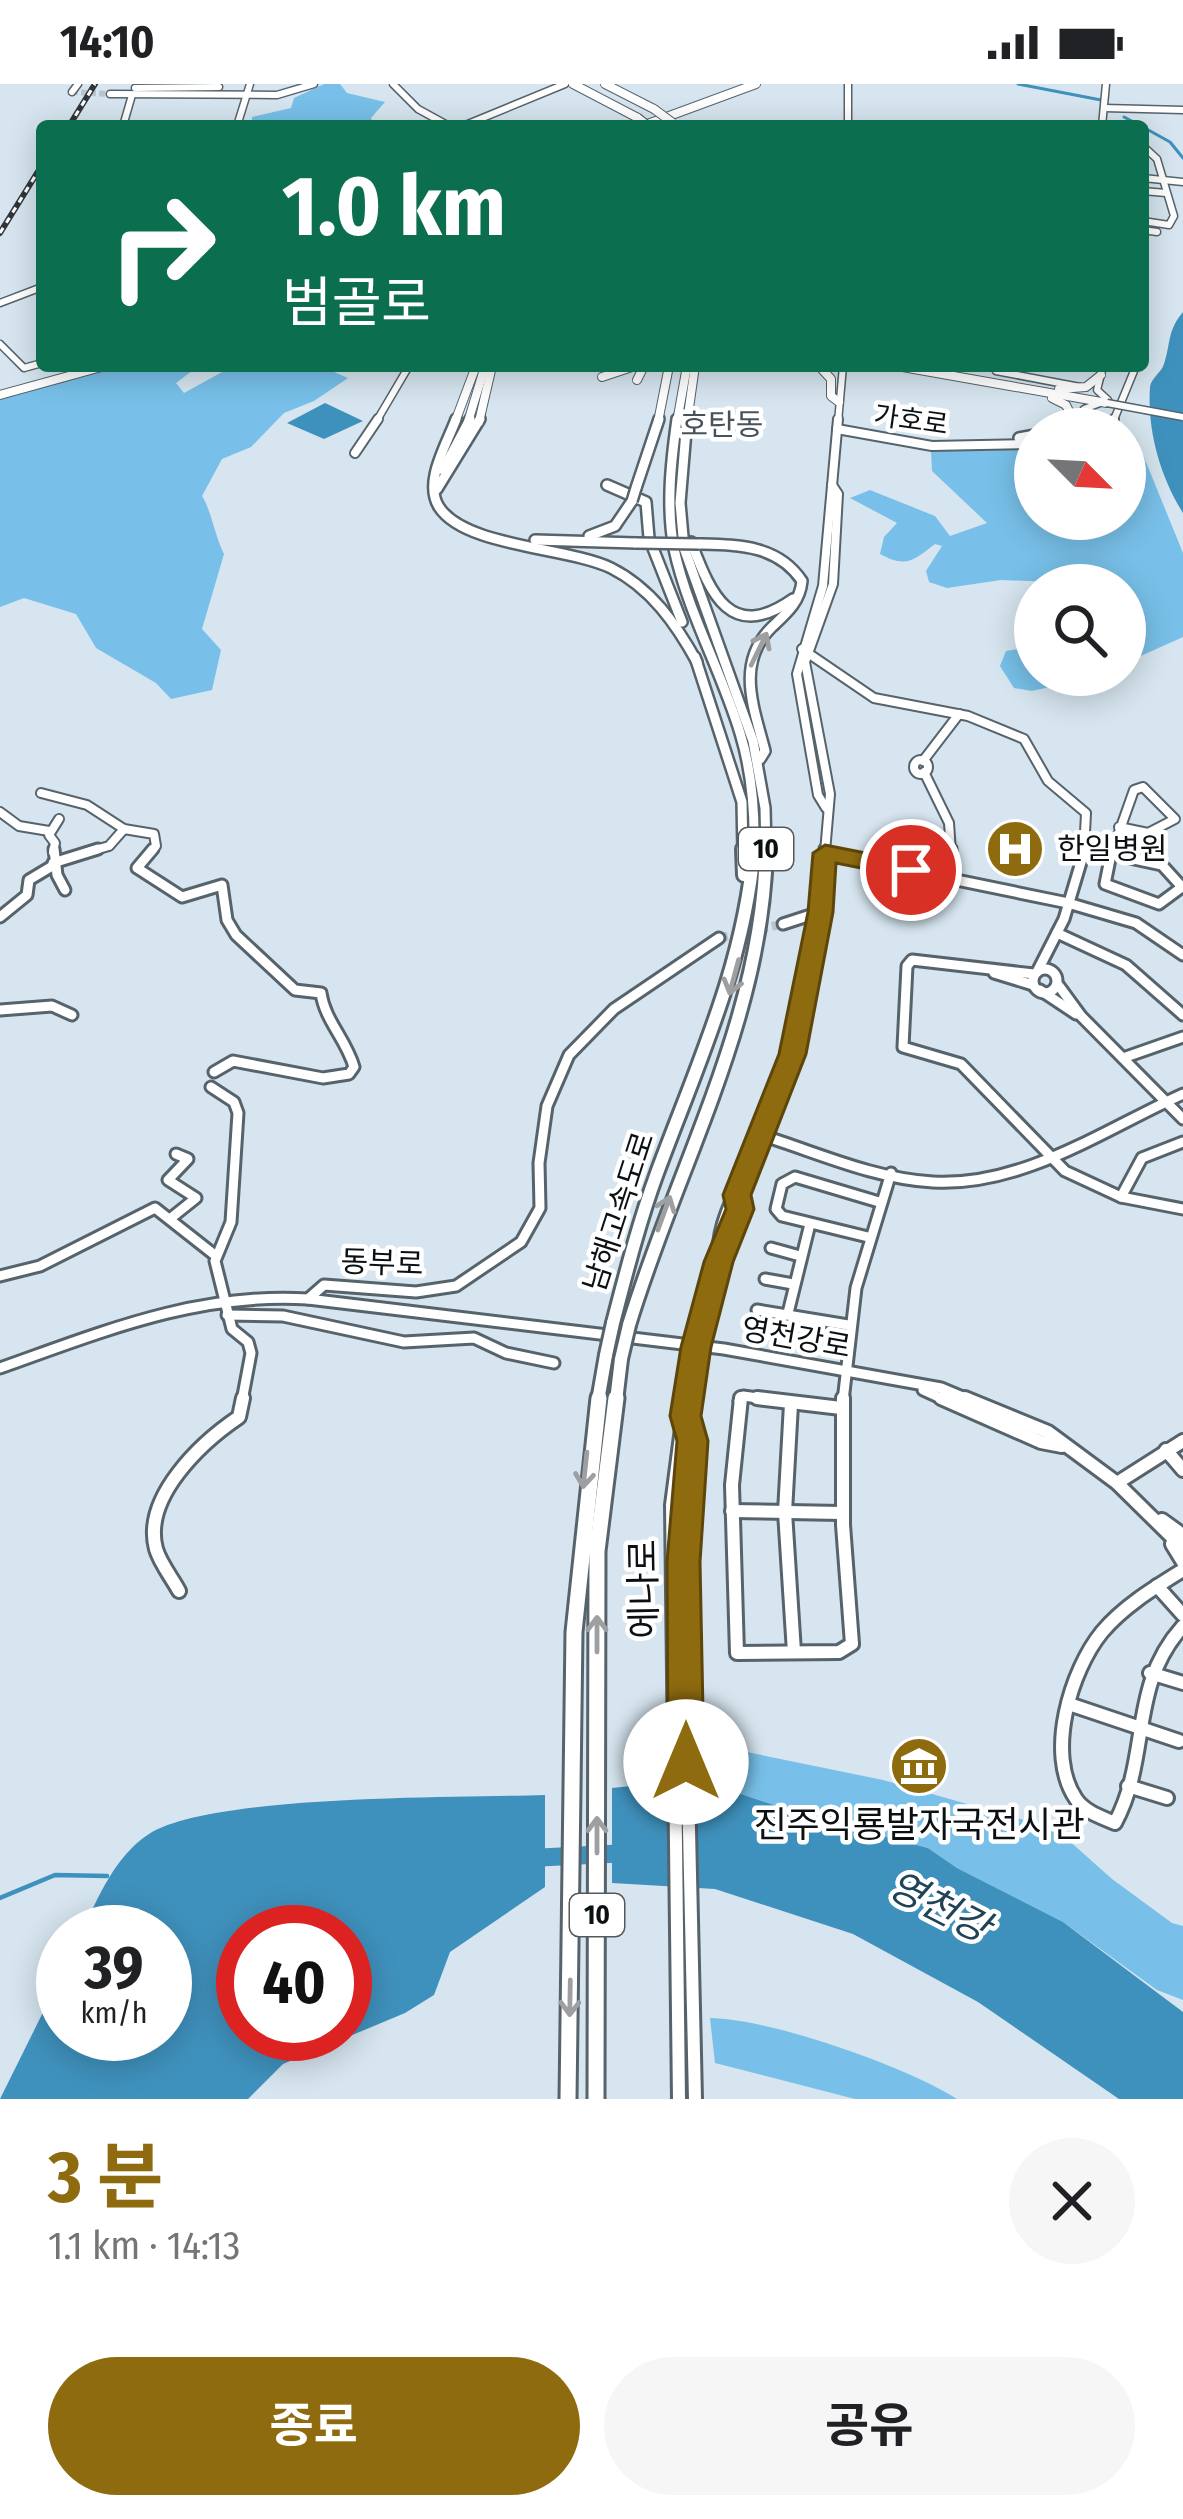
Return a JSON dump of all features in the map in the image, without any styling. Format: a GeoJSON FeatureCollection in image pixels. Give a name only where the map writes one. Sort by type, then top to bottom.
{"type":"FeatureCollection","features":[{"type":"Feature","properties":{"kind":"highway"},"geometry":{"type":"LineString","coordinates":[[571,84],[634,120]]}},
{"type":"Feature","properties":{"kind":"highway"},"geometry":{"type":"LineString","coordinates":[[605,84],[669,120]]}},
{"type":"Feature","properties":{"kind":"highway"},"geometry":{"type":"LineString","coordinates":[[652,120],[752,84]]}},
{"type":"Feature","properties":{"kind":"highway"},"geometry":{"type":"LineString","coordinates":[[0,393],[72,372]]}},
{"type":"Feature","properties":{"kind":"highway"},"geometry":{"type":"LineString","coordinates":[[0,393],[82,372]]}},
{"type":"Feature","properties":{"kind":"highway"},"geometry":{"type":"LineString","coordinates":[[481,372],[431,491],[448,517],[491,536],[572,554],[614,570],[666,608],[697,662]]}},
{"type":"Feature","properties":{"kind":"highway"},"geometry":{"type":"LineString","coordinates":[[483,372],[475,409],[436,490],[441,505],[456,519],[521,539],[770,552],[790,563],[802,581],[797,603],[752,655],[750,682],[765,751],[759,760]]}},
{"type":"Feature","properties":{"kind":"highway"},"geometry":{"type":"LineString","coordinates":[[610,377],[632,372]]}},
{"type":"Feature","properties":{"kind":"highway"},"geometry":{"type":"LineString","coordinates":[[663,372],[663,406]]}},
{"type":"Feature","properties":{"kind":"highway"},"geometry":{"type":"LineString","coordinates":[[521,539],[602,533],[623,518],[663,406],[668,372]]}},
{"type":"Feature","properties":{"kind":"highway","name":"남해고속도로"},"geometry":{"type":"LineString","coordinates":[[596,2099],[597,1551],[613,1323],[661,1161],[734,981],[751,899],[753,797],[744,746],[674,546],[670,498],[690,372]]}},
{"type":"Feature","properties":{"kind":"highway","name":"남해고속도로"},"geometry":{"type":"LineString","coordinates":[[568,2099],[578,1546],[587,1449],[613,1357],[629,1325],[753,971],[766,868],[759,760],[702,607],[681,524],[691,372]]}},
{"type":"Feature","properties":{"kind":"highway"},"geometry":{"type":"LineString","coordinates":[[825,372],[839,407]]}},
{"type":"Feature","properties":{"kind":"highway"},"geometry":{"type":"LineString","coordinates":[[935,372],[1081,388],[1100,372]]}},
{"type":"Feature","properties":{"kind":"highway"},"geometry":{"type":"LineString","coordinates":[[952,372],[1107,402]]}},
{"type":"Feature","properties":{"kind":"highway"},"geometry":{"type":"LineString","coordinates":[[1004,383],[1068,408]]}},
{"type":"Feature","properties":{"kind":"highway"},"geometry":{"type":"LineString","coordinates":[[608,485],[646,502],[649,538],[697,662],[742,802],[744,882],[751,899]]}},
{"type":"Feature","properties":{"kind":"highway"},"geometry":{"type":"LineString","coordinates":[[681,524],[710,592],[723,605],[758,613],[782,607],[796,595],[794,576],[774,559],[699,546]]}},
{"type":"Feature","properties":{"kind":"highway"},"geometry":{"type":"LineString","coordinates":[[491,536],[524,542],[636,544]]}},
{"type":"Feature","properties":{"kind":"main road"},"geometry":{"type":"LineString","coordinates":[[1,303],[36,289]]}},
{"type":"Feature","properties":{"kind":"street"},"geometry":{"type":"LineString","coordinates":[[72,92],[78,84]]}},
{"type":"Feature","properties":{"kind":"street"},"geometry":{"type":"LineString","coordinates":[[239,120],[250,84]]}},
{"type":"Feature","properties":{"kind":"street"},"geometry":{"type":"LineString","coordinates":[[110,94],[130,98],[246,96],[296,93],[314,84]]}},
{"type":"Feature","properties":{"kind":"street"},"geometry":{"type":"LineString","coordinates":[[393,84],[418,109],[438,120]]}},
{"type":"Feature","properties":{"kind":"street"},"geometry":{"type":"LineString","coordinates":[[478,120],[571,84]]}},
{"type":"Feature","properties":{"kind":"street"},"geometry":{"type":"LineString","coordinates":[[848,84],[848,120]]}},
{"type":"Feature","properties":{"kind":"street"},"geometry":{"type":"LineString","coordinates":[[1103,120],[1106,84]]}},
{"type":"Feature","properties":{"kind":"street"},"geometry":{"type":"LineString","coordinates":[[124,120],[136,86],[220,86],[216,97]]}},
{"type":"Feature","properties":{"kind":"street"},"geometry":{"type":"LineString","coordinates":[[1104,108],[1181,111]]}},
{"type":"Feature","properties":{"kind":"street"},"geometry":{"type":"LineString","coordinates":[[1149,155],[1167,180],[1174,217],[1169,225],[1149,225]]}},
{"type":"Feature","properties":{"kind":"street"},"geometry":{"type":"LineString","coordinates":[[1149,165],[1158,166]]}},
{"type":"Feature","properties":{"kind":"street"},"geometry":{"type":"LineString","coordinates":[[1149,178],[1183,182]]}},
{"type":"Feature","properties":{"kind":"street"},"geometry":{"type":"LineString","coordinates":[[1149,192],[1166,193]]}},
{"type":"Feature","properties":{"kind":"street"},"geometry":{"type":"LineString","coordinates":[[1149,228],[1157,232]]}},
{"type":"Feature","properties":{"kind":"street"},"geometry":{"type":"LineString","coordinates":[[0,344],[24,368],[36,365]]}},
{"type":"Feature","properties":{"kind":"street"},"geometry":{"type":"LineString","coordinates":[[355,453],[368,440],[370,425],[405,372]]}},
{"type":"Feature","properties":{"kind":"street"},"geometry":{"type":"LineString","coordinates":[[826,808],[818,795],[796,694],[805,651],[833,584],[838,494],[832,485],[842,372]]}},
{"type":"Feature","properties":{"kind":"street"},"geometry":{"type":"LineString","coordinates":[[1014,372],[1081,388]]}},
{"type":"Feature","properties":{"kind":"street"},"geometry":{"type":"LineString","coordinates":[[1047,380],[1050,372]]}},
{"type":"Feature","properties":{"kind":"street"},"geometry":{"type":"LineString","coordinates":[[1102,372],[1097,394],[1107,402]]}},
{"type":"Feature","properties":{"kind":"street"},"geometry":{"type":"LineString","coordinates":[[1118,408],[1133,372]]}},
{"type":"Feature","properties":{"kind":"street"},"geometry":{"type":"LineString","coordinates":[[1086,408],[1107,402],[1183,415]]}},
{"type":"Feature","properties":{"kind":"street"},"geometry":{"type":"LineString","coordinates":[[839,407],[848,425],[863,434]]}},
{"type":"Feature","properties":{"kind":"street","name":"가호로"},"geometry":{"type":"LineString","coordinates":[[836,429],[932,446],[1014,442]]}},
{"type":"Feature","properties":{"kind":"street"},"geometry":{"type":"LineString","coordinates":[[834,451],[842,440],[863,434]]}},
{"type":"Feature","properties":{"kind":"street","name":"가호로"},"geometry":{"type":"LineString","coordinates":[[863,434],[960,445],[1014,439]]}},
{"type":"Feature","properties":{"kind":"street"},"geometry":{"type":"LineString","coordinates":[[805,651],[885,703],[959,714],[1024,739],[1048,782],[1076,803],[1090,824],[1085,848],[1052,951],[1036,980]]}},
{"type":"Feature","properties":{"kind":"street"},"geometry":{"type":"LineString","coordinates":[[782,924],[820,912],[830,794],[805,675],[805,651]]}},
{"type":"Feature","properties":{"kind":"street"},"geometry":{"type":"LineString","coordinates":[[805,675],[826,667]]}},
{"type":"Feature","properties":{"kind":"street"},"geometry":{"type":"LineString","coordinates":[[953,878],[949,824],[923,767],[959,714]]}},
{"type":"Feature","properties":{"kind":"street"},"geometry":{"type":"LineString","coordinates":[[1085,848],[1112,854],[1162,865],[1182,887],[1159,904],[1105,884],[1112,854],[1119,827],[1125,804],[1134,790],[1143,788],[1175,819],[1148,833],[1119,827]]}},
{"type":"Feature","properties":{"kind":"street"},"geometry":{"type":"LineString","coordinates":[[41,793],[87,805],[124,829],[156,836],[156,846],[137,865],[145,877],[182,897],[222,885],[227,920],[236,935],[295,990],[321,993],[324,1012],[347,1042],[354,1066],[349,1074],[328,1079],[232,1061],[214,1072]]}},
{"type":"Feature","properties":{"kind":"street"},"geometry":{"type":"LineString","coordinates":[[0,812],[20,826],[49,831]]}},
{"type":"Feature","properties":{"kind":"street"},"geometry":{"type":"LineString","coordinates":[[49,831],[59,819]]}},
{"type":"Feature","properties":{"kind":"street"},"geometry":{"type":"LineString","coordinates":[[0,917],[27,896],[29,880],[53,864],[109,846],[124,829]]}},
{"type":"Feature","properties":{"kind":"street"},"geometry":{"type":"LineString","coordinates":[[49,831],[55,843],[53,864],[65,890]]}},
{"type":"Feature","properties":{"kind":"street"},"geometry":{"type":"LineString","coordinates":[[825,853],[1068,903],[1136,923],[1183,955]]}},
{"type":"Feature","properties":{"kind":"street","name":"에나로"},"geometry":{"type":"LineString","coordinates":[[684,2026],[672,1505],[677,1440],[719,1262],[740,1209],[737,1195],[793,1054],[820,912]]}},
{"type":"Feature","properties":{"kind":"street"},"geometry":{"type":"LineString","coordinates":[[1057,933],[1119,958],[1183,1015]]}},
{"type":"Feature","properties":{"kind":"street","name":"동부로"},"geometry":{"type":"LineString","coordinates":[[0,1368],[221,1298],[268,1294],[308,1299],[324,1285],[416,1292],[456,1286],[521,1242],[540,1208],[539,1163],[547,1106],[569,1054],[614,1009],[719,938]]}},
{"type":"Feature","properties":{"kind":"street"},"geometry":{"type":"LineString","coordinates":[[1052,951],[1058,982]]}},
{"type":"Feature","properties":{"kind":"street"},"geometry":{"type":"LineString","coordinates":[[1058,982],[912,960],[907,966],[901,1042],[906,1050],[961,1064],[1064,1171],[1121,1197],[1183,1209]]}},
{"type":"Feature","properties":{"kind":"street"},"geometry":{"type":"LineString","coordinates":[[1036,980],[1049,972],[1081,1016]]}},
{"type":"Feature","properties":{"kind":"street"},"geometry":{"type":"LineString","coordinates":[[1036,980],[1081,1016],[1183,1119]]}},
{"type":"Feature","properties":{"kind":"street"},"geometry":{"type":"LineString","coordinates":[[0,1010],[52,1006],[72,1015]]}},
{"type":"Feature","properties":{"kind":"street"},"geometry":{"type":"LineString","coordinates":[[1123,1058],[1183,1037]]}},
{"type":"Feature","properties":{"kind":"street"},"geometry":{"type":"LineString","coordinates":[[179,1591],[152,1540],[172,1477],[208,1438],[239,1417],[250,1354],[248,1342],[232,1329],[221,1298],[217,1256],[231,1222],[239,1120],[234,1102],[211,1087]]}},
{"type":"Feature","properties":{"kind":"street"},"geometry":{"type":"LineString","coordinates":[[764,1136],[891,1173],[959,1182],[994,1176],[1049,1155],[1183,1094]]}},
{"type":"Feature","properties":{"kind":"street"},"geometry":{"type":"LineString","coordinates":[[1121,1197],[1142,1158],[1183,1142]]}},
{"type":"Feature","properties":{"kind":"street"},"geometry":{"type":"LineString","coordinates":[[171,1218],[196,1198],[168,1180],[188,1159],[176,1154]]}},
{"type":"Feature","properties":{"kind":"street"},"geometry":{"type":"LineString","coordinates":[[841,1408],[743,1396],[740,1400],[732,1511],[737,1653],[839,1652],[851,1644],[841,1513],[843,1371],[868,1237],[891,1173]]}},
{"type":"Feature","properties":{"kind":"street"},"geometry":{"type":"LineString","coordinates":[[868,1237],[810,1224],[776,1209],[789,1177],[879,1202]]}},
{"type":"Feature","properties":{"kind":"street"},"geometry":{"type":"LineString","coordinates":[[0,1276],[40,1266],[150,1209],[171,1218],[217,1256]]}},
{"type":"Feature","properties":{"kind":"street"},"geometry":{"type":"LineString","coordinates":[[788,1313],[810,1224]]}},
{"type":"Feature","properties":{"kind":"street"},"geometry":{"type":"LineString","coordinates":[[771,1248],[800,1256]]}},
{"type":"Feature","properties":{"kind":"street"},"geometry":{"type":"LineString","coordinates":[[765,1279],[793,1284]]}},
{"type":"Feature","properties":{"kind":"street","name":"영천강로"},"geometry":{"type":"LineString","coordinates":[[308,1299],[696,1347],[918,1386],[1041,1442],[1062,1446],[1118,1483],[1183,1548]]}},
{"type":"Feature","properties":{"kind":"street"},"geometry":{"type":"LineString","coordinates":[[757,1310],[848,1325]]}},
{"type":"Feature","properties":{"kind":"street"},"geometry":{"type":"LineString","coordinates":[[227,1315],[283,1316],[404,1342],[473,1338],[506,1353],[554,1363]]}},
{"type":"Feature","properties":{"kind":"street"},"geometry":{"type":"LineString","coordinates":[[791,1404],[785,1512],[794,1652]]}},
{"type":"Feature","properties":{"kind":"street"},"geometry":{"type":"LineString","coordinates":[[1118,1483],[1183,1441]]}},
{"type":"Feature","properties":{"kind":"street"},"geometry":{"type":"LineString","coordinates":[[1166,1450],[1183,1470]]}},
{"type":"Feature","properties":{"kind":"street","name":"영천강로"},"geometry":{"type":"LineString","coordinates":[[1133,1499],[1183,1534]]}},
{"type":"Feature","properties":{"kind":"street","name":"영천강로"},"geometry":{"type":"LineString","coordinates":[[1133,1499],[1183,1566]]}},
{"type":"Feature","properties":{"kind":"street"},"geometry":{"type":"LineString","coordinates":[[732,1511],[841,1513]]}},
{"type":"Feature","properties":{"kind":"street"},"geometry":{"type":"LineString","coordinates":[[1183,1566],[1125,1608],[1091,1646],[1069,1704],[1066,1768],[1076,1799],[1092,1814],[1115,1823],[1129,1786],[1150,1672],[1162,1648],[1183,1626]]}},
{"type":"Feature","properties":{"kind":"street"},"geometry":{"type":"LineString","coordinates":[[1157,1586],[1183,1615]]}},
{"type":"Feature","properties":{"kind":"street"},"geometry":{"type":"LineString","coordinates":[[1150,1672],[1183,1683]]}},
{"type":"Feature","properties":{"kind":"street"},"geometry":{"type":"LineString","coordinates":[[1069,1704],[1179,1741]]}},
{"type":"Feature","properties":{"kind":"street"},"geometry":{"type":"LineString","coordinates":[[1129,1786],[1167,1798]]}},
{"type":"Feature","properties":{"kind":"street"},"geometry":{"type":"LineString","coordinates":[[679,2099],[684,2026]]}},
{"type":"Feature","properties":{"kind":"street"},"geometry":{"type":"LineString","coordinates":[[684,2026],[695,2099]]}},
{"type":"Feature","properties":{"kind":"shaded area"},"geometry":{"type":"Polygon","coordinates":[[[324,84],[340,84],[347,93],[385,102],[372,120],[252,120],[291,108],[294,98],[324,84]]]}},
{"type":"Feature","properties":{"kind":"shaded area"},"geometry":{"type":"Polygon","coordinates":[[[95,372],[190,372],[176,383],[184,393],[222,372],[334,372],[348,378],[314,401],[284,413],[251,447],[222,459],[202,496],[224,554],[202,629],[221,650],[212,690],[171,699],[156,683],[96,648],[76,614],[24,598],[0,607],[0,399],[95,372]]]}},
{"type":"Feature","properties":{"kind":"shaded area"},"geometry":{"type":"Polygon","coordinates":[[[1014,448],[1014,540],[1146,540],[1146,462],[1183,553],[1183,637],[1146,654],[1146,564],[1014,564],[1014,581],[947,588],[929,582],[926,571],[942,546],[935,544],[903,561],[880,554],[884,537],[897,523],[850,498],[870,490],[935,516],[950,536],[987,523],[932,471],[931,451],[1014,448]]]}},
{"type":"Feature","properties":{"kind":"shaded area"},"geometry":{"type":"Polygon","coordinates":[[[1014,650],[1014,688],[1000,666],[1006,651],[1014,650]]]}},
{"type":"Feature","properties":{"kind":"shaded area"},"geometry":{"type":"Polygon","coordinates":[[[727,1748],[883,1780],[1034,1823],[1066,1838],[1112,1879],[1183,1926],[1183,2000],[1157,1990],[1063,1922],[928,1848],[810,1817],[696,1779],[695,1749],[727,1748]]]}},
{"type":"Feature","properties":{"kind":"shaded area"},"geometry":{"type":"Polygon","coordinates":[[[710,2018],[767,2026],[837,2046],[957,2099],[855,2099],[715,2063],[710,2018]]]}},
{"type":"Feature","properties":{"kind":"water"},"geometry":{"type":"Polygon","coordinates":[[[1183,312],[1183,513],[1157,452],[1150,403],[1151,384],[1163,367],[1172,331],[1183,312]]]}},
{"type":"Feature","properties":{"kind":"water"},"geometry":{"type":"Polygon","coordinates":[[[325,403],[363,421],[324,439],[287,423],[325,403]]]}},
{"type":"Feature","properties":{"kind":"water"},"geometry":{"type":"Polygon","coordinates":[[[696,1779],[810,1817],[928,1848],[1063,1922],[1183,2012],[1183,2099],[1119,2099],[978,2002],[853,1934],[715,1889],[612,1883],[612,1788],[696,1779]]]}},
{"type":"Feature","properties":{"kind":"water"},"geometry":{"type":"Polygon","coordinates":[[[545,1795],[545,1887],[450,1952],[434,1995],[372,2027],[372,1905],[216,1905],[216,2061],[290,2061],[248,2099],[0,2099],[36,2026],[36,2061],[192,2061],[192,1905],[95,1905],[117,1865],[137,1843],[180,1821],[225,1811],[399,1798],[545,1795]]]}},
{"type":"Feature","properties":{"kind":"waterway"},"geometry":{"type":"LineString","coordinates":[[1018,84],[1101,100]]}},
{"type":"Feature","properties":{"kind":"waterway"},"geometry":{"type":"LineString","coordinates":[[1124,117],[1130,120]]}},
{"type":"Feature","properties":{"kind":"waterway"},"geometry":{"type":"LineString","coordinates":[[1149,130],[1170,142],[1183,158]]}},
{"type":"Feature","properties":{"kind":"waterway","name":"영천강"},"geometry":{"type":"LineString","coordinates":[[531,1858],[628,1853]]}},
{"type":"Feature","properties":{"kind":"waterway"},"geometry":{"type":"LineString","coordinates":[[0,1898],[55,1875],[107,1876]]}},
{"type":"Feature","properties":{"kind":"tunnel"},"geometry":{"type":"LineString","coordinates":[[72,92],[110,94]]}},
{"type":"Feature","properties":{"kind":"tunnel"},"geometry":{"type":"LineString","coordinates":[[719,938],[783,924]]}},
{"type":"Feature","properties":{"kind":"railway"},"geometry":{"type":"LineString","coordinates":[[73,120],[95,84]]}},
{"type":"Feature","properties":{"kind":"railway"},"geometry":{"type":"LineString","coordinates":[[0,233],[36,175]]}},
{"type":"Feature","properties":{"kind":"place","name":"한일병원"},"geometry":{"type":"Point","coordinates":[1015,849]}},
{"type":"Feature","properties":{"kind":"place","name":"진주익룡발자국전시관"},"geometry":{"type":"Point","coordinates":[919,1766]}},
{"type":"Feature","properties":{"kind":"district","name":"호탄동"},"geometry":{"type":"Point","coordinates":[722,425]}},
{"type":"Feature","properties":{"kind":"route"},"geometry":{"type":"LineString","coordinates":[[686,1762],[683,1562],[692,1441],[685,1416],[696,1347],[719,1262],[740,1209],[737,1195],[793,1054],[820,912],[825,853],[911,870]]}}]}
